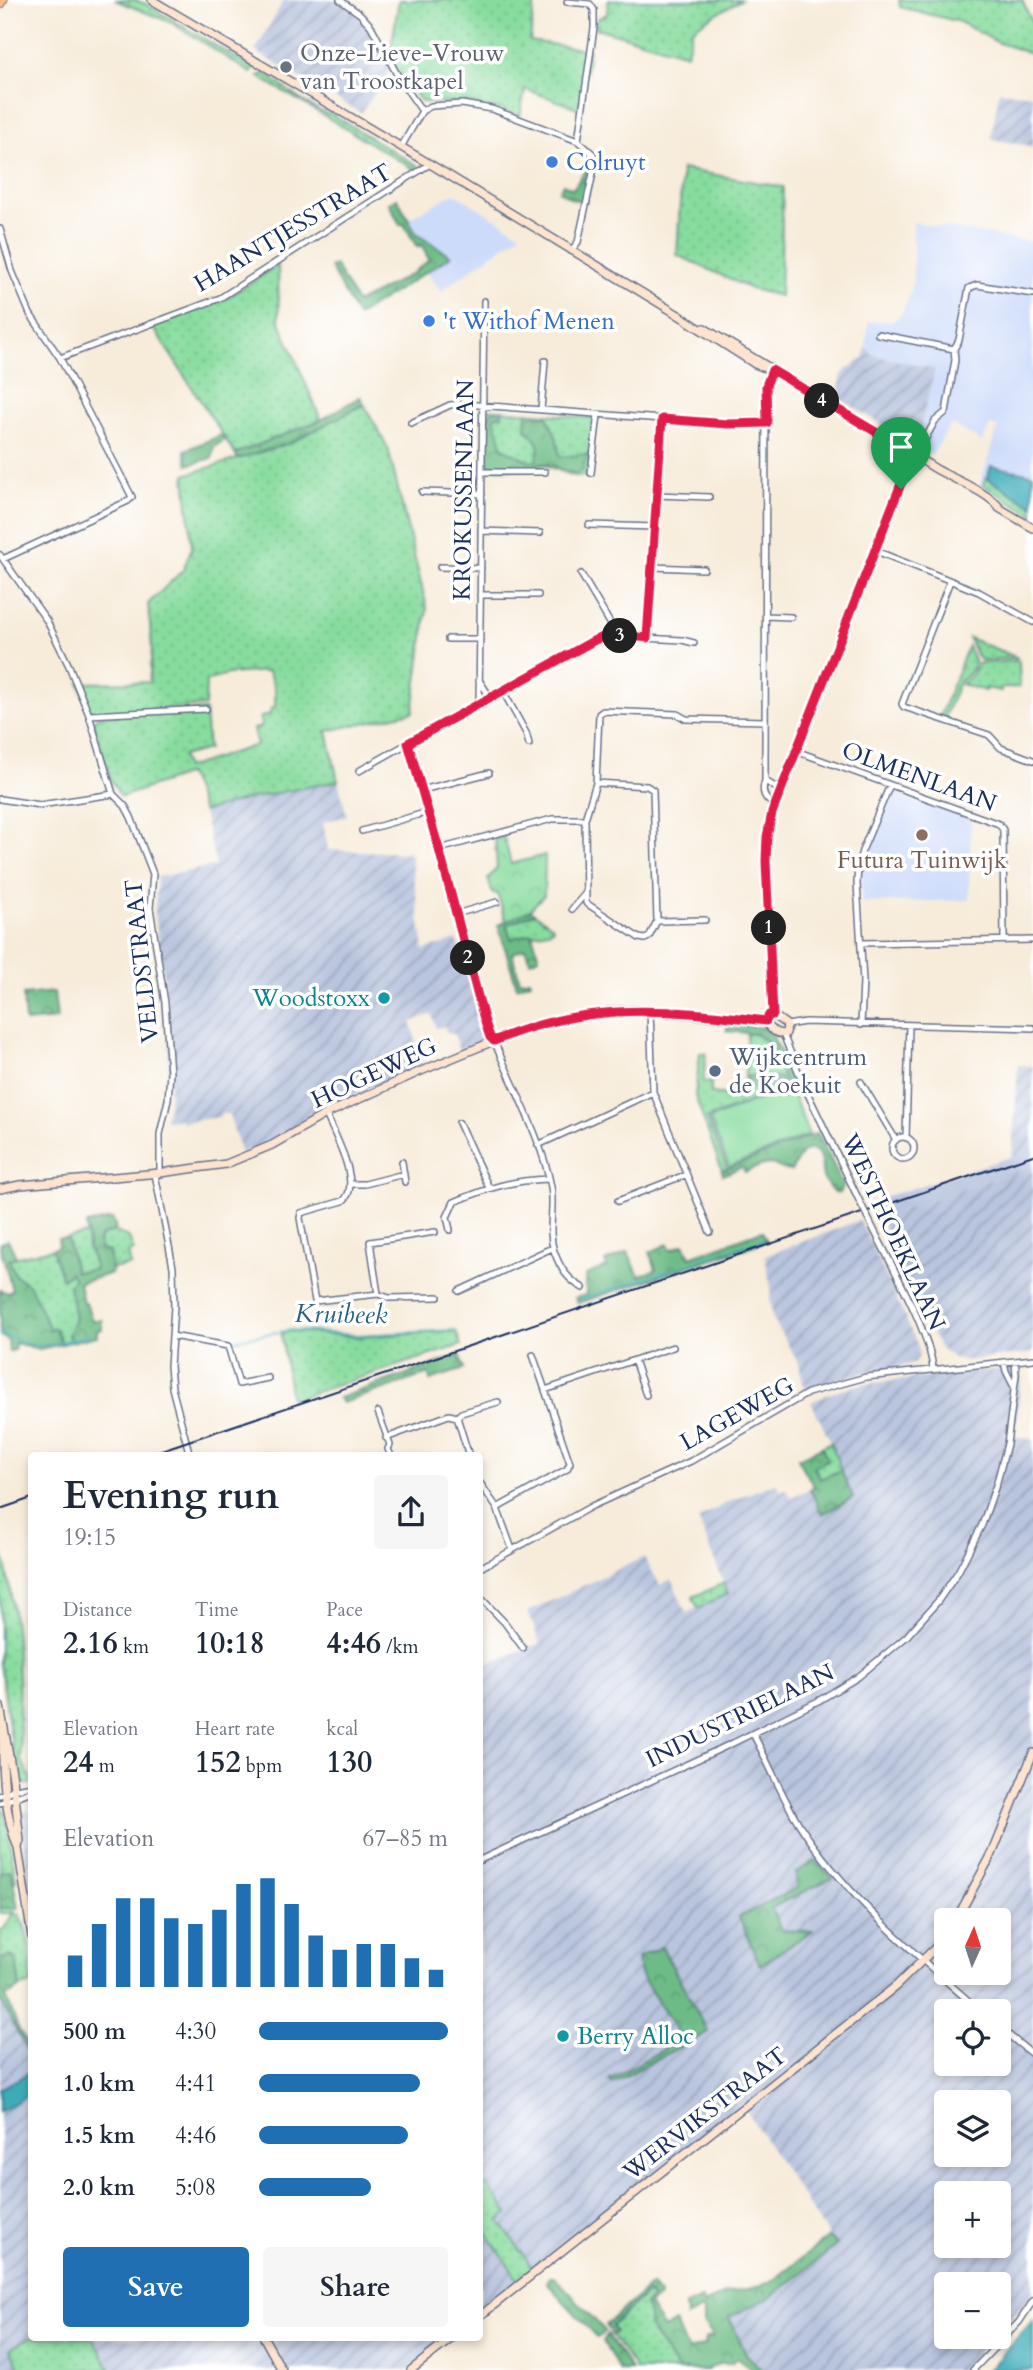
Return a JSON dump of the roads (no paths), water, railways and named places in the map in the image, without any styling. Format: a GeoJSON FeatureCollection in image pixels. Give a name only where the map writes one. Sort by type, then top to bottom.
{"type":"FeatureCollection","features":[{"type":"Feature","properties":{"kind":"street"},"geometry":{"type":"LineString","coordinates":[[152,0],[430,164],[755,364],[772,370],[917,454],[966,486],[973,494],[1033,527]]}},
{"type":"Feature","properties":{"kind":"street"},"geometry":{"type":"LineString","coordinates":[[341,0],[371,26],[400,80],[422,111]]}},
{"type":"Feature","properties":{"kind":"street"},"geometry":{"type":"LineString","coordinates":[[567,2],[586,2],[594,10],[581,143]]}},
{"type":"Feature","properties":{"kind":"street"},"geometry":{"type":"LineString","coordinates":[[401,147],[422,111],[431,106],[476,106],[492,109],[581,143],[593,153],[595,164],[578,242],[572,251]]}},
{"type":"Feature","properties":{"kind":"street","name":"HAANTJESSTRAAT"},"geometry":{"type":"LineString","coordinates":[[60,358],[220,298],[430,164]]}},
{"type":"Feature","properties":{"kind":"street","name":"VELDSTRAAT"},"geometry":{"type":"LineString","coordinates":[[0,229],[12,271],[30,313],[60,358],[132,497],[128,502],[2,557],[47,621],[69,666],[89,715],[113,794],[131,817],[153,874],[150,908],[165,1003],[170,1073],[168,1100],[160,1134],[158,1173],[173,1267],[170,1366],[172,1388],[189,1452]]}},
{"type":"Feature","properties":{"kind":"street"},"geometry":{"type":"LineString","coordinates":[[773,1015],[766,861],[767,837],[780,790],[901,489],[935,421],[946,412],[954,349],[968,292],[972,285],[1033,294]]}},
{"type":"Feature","properties":{"kind":"street","name":"KROKUSSENLAAN"},"geometry":{"type":"LineString","coordinates":[[479,703],[484,301]]}},
{"type":"Feature","properties":{"kind":"street"},"geometry":{"type":"LineString","coordinates":[[878,334],[954,349]]}},
{"type":"Feature","properties":{"kind":"street"},"geometry":{"type":"LineString","coordinates":[[541,410],[545,361]]}},
{"type":"Feature","properties":{"kind":"street"},"geometry":{"type":"LineString","coordinates":[[772,370],[766,386],[765,781],[762,789],[764,795],[775,805]]}},
{"type":"Feature","properties":{"kind":"street"},"geometry":{"type":"LineString","coordinates":[[411,423],[450,405],[728,424],[767,423]]}},
{"type":"Feature","properties":{"kind":"street"},"geometry":{"type":"LineString","coordinates":[[591,473],[597,415]]}},
{"type":"Feature","properties":{"kind":"street"},"geometry":{"type":"LineString","coordinates":[[647,638],[662,419]]}},
{"type":"Feature","properties":{"kind":"street"},"geometry":{"type":"LineString","coordinates":[[482,472],[545,472]]}},
{"type":"Feature","properties":{"kind":"street"},"geometry":{"type":"LineString","coordinates":[[422,492],[482,494]]}},
{"type":"Feature","properties":{"kind":"street"},"geometry":{"type":"LineString","coordinates":[[657,495],[709,497]]}},
{"type":"Feature","properties":{"kind":"street"},"geometry":{"type":"LineString","coordinates":[[589,525],[655,527]]}},
{"type":"Feature","properties":{"kind":"street"},"geometry":{"type":"LineString","coordinates":[[481,531],[540,533]]}},
{"type":"Feature","properties":{"kind":"street"},"geometry":{"type":"LineString","coordinates":[[876,551],[979,592],[1033,622]]}},
{"type":"Feature","properties":{"kind":"street"},"geometry":{"type":"LineString","coordinates":[[440,567],[481,568]]}},
{"type":"Feature","properties":{"kind":"street"},"geometry":{"type":"LineString","coordinates":[[653,567],[704,569]]}},
{"type":"Feature","properties":{"kind":"street"},"geometry":{"type":"LineString","coordinates":[[582,574],[617,635]]}},
{"type":"Feature","properties":{"kind":"street"},"geometry":{"type":"LineString","coordinates":[[950,581],[902,700],[904,707],[989,734],[1001,748],[1033,760]]}},
{"type":"Feature","properties":{"kind":"street"},"geometry":{"type":"LineString","coordinates":[[480,594],[538,595]]}},
{"type":"Feature","properties":{"kind":"street"},"geometry":{"type":"LineString","coordinates":[[766,616],[790,617]]}},
{"type":"Feature","properties":{"kind":"street"},"geometry":{"type":"LineString","coordinates":[[359,771],[605,636],[694,643]]}},
{"type":"Feature","properties":{"kind":"street"},"geometry":{"type":"LineString","coordinates":[[448,639],[480,639]]}},
{"type":"Feature","properties":{"kind":"street"},"geometry":{"type":"LineString","coordinates":[[479,680],[490,697]]}},
{"type":"Feature","properties":{"kind":"street"},"geometry":{"type":"LineString","coordinates":[[503,691],[526,733],[529,744]]}},
{"type":"Feature","properties":{"kind":"street"},"geometry":{"type":"LineString","coordinates":[[89,715],[206,709]]}},
{"type":"Feature","properties":{"kind":"street"},"geometry":{"type":"LineString","coordinates":[[596,783],[647,786],[653,790],[657,921],[644,942],[586,903],[585,819],[596,783],[599,714],[603,711],[677,714],[686,719],[765,721]]}},
{"type":"Feature","properties":{"kind":"street"},"geometry":{"type":"LineString","coordinates":[[408,743],[487,1028],[538,1145],[549,1179],[552,1195],[552,1248],[568,1279],[583,1288]]}},
{"type":"Feature","properties":{"kind":"street","name":"OLMENLAAN"},"geometry":{"type":"LineString","coordinates":[[796,751],[999,824],[1003,830],[1004,940]]}},
{"type":"Feature","properties":{"kind":"street"},"geometry":{"type":"LineString","coordinates":[[422,790],[489,773]]}},
{"type":"Feature","properties":{"kind":"street"},"geometry":{"type":"LineString","coordinates":[[765,781],[780,790]]}},
{"type":"Feature","properties":{"kind":"street"},"geometry":{"type":"LineString","coordinates":[[861,1025],[863,981],[858,865],[890,785]]}},
{"type":"Feature","properties":{"kind":"street"},"geometry":{"type":"LineString","coordinates":[[0,799],[40,805],[113,794]]}},
{"type":"Feature","properties":{"kind":"street"},"geometry":{"type":"LineString","coordinates":[[362,831],[428,812]]}},
{"type":"Feature","properties":{"kind":"street"},"geometry":{"type":"LineString","coordinates":[[439,849],[542,821],[585,819]]}},
{"type":"Feature","properties":{"kind":"street"},"geometry":{"type":"LineString","coordinates":[[572,909],[585,894]]}},
{"type":"Feature","properties":{"kind":"street"},"geometry":{"type":"LineString","coordinates":[[456,914],[497,902]]}},
{"type":"Feature","properties":{"kind":"street"},"geometry":{"type":"LineString","coordinates":[[657,921],[705,920]]}},
{"type":"Feature","properties":{"kind":"street"},"geometry":{"type":"LineString","coordinates":[[861,943],[1033,940]]}},
{"type":"Feature","properties":{"kind":"street","name":"HOGEWEG"},"geometry":{"type":"LineString","coordinates":[[0,1189],[211,1167],[250,1156],[326,1114],[494,1041],[527,1028],[580,1015],[609,1011],[650,1011],[766,1021]]}},
{"type":"Feature","properties":{"kind":"street"},"geometry":{"type":"LineString","coordinates":[[650,1011],[653,1092],[710,1232]]}},
{"type":"Feature","properties":{"kind":"street"},"geometry":{"type":"LineString","coordinates":[[773,1015],[769,1015],[766,1021],[769,1027],[783,1034],[788,1029],[787,1025]]}},
{"type":"Feature","properties":{"kind":"street"},"geometry":{"type":"LineString","coordinates":[[773,1015],[787,1025],[805,1022],[909,1027],[1033,1028]]}},
{"type":"Feature","properties":{"kind":"street"},"geometry":{"type":"LineString","coordinates":[[906,1138],[909,1027]]}},
{"type":"Feature","properties":{"kind":"street","name":"WESTHOEKLAAN"},"geometry":{"type":"LineString","coordinates":[[783,1034],[804,1086],[923,1334],[933,1370]]}},
{"type":"Feature","properties":{"kind":"street"},"geometry":{"type":"LineString","coordinates":[[861,1082],[896,1140]]}},
{"type":"Feature","properties":{"kind":"street"},"geometry":{"type":"LineString","coordinates":[[538,1145],[653,1092]]}},
{"type":"Feature","properties":{"kind":"street"},"geometry":{"type":"LineString","coordinates":[[326,1114],[352,1184],[348,1197],[343,1201],[302,1213],[300,1218],[315,1301],[378,1294],[389,1298],[438,1297]]}},
{"type":"Feature","properties":{"kind":"street"},"geometry":{"type":"LineString","coordinates":[[459,1123],[488,1188]]}},
{"type":"Feature","properties":{"kind":"street"},"geometry":{"type":"LineString","coordinates":[[906,1138],[914,1147],[912,1154],[906,1159],[898,1158],[893,1152],[896,1140],[906,1138]]}},
{"type":"Feature","properties":{"kind":"street"},"geometry":{"type":"LineString","coordinates":[[402,1162],[405,1182]]}},
{"type":"Feature","properties":{"kind":"street"},"geometry":{"type":"LineString","coordinates":[[352,1184],[365,1184],[404,1174]]}},
{"type":"Feature","properties":{"kind":"street"},"geometry":{"type":"LineString","coordinates":[[618,1201],[685,1175]]}},
{"type":"Feature","properties":{"kind":"street"},"geometry":{"type":"LineString","coordinates":[[450,1230],[447,1217],[454,1202],[513,1181],[549,1179]]}},
{"type":"Feature","properties":{"kind":"street"},"geometry":{"type":"LineString","coordinates":[[378,1294],[370,1242],[435,1232]]}},
{"type":"Feature","properties":{"kind":"street"},"geometry":{"type":"LineString","coordinates":[[460,1291],[552,1248]]}},
{"type":"Feature","properties":{"kind":"street"},"geometry":{"type":"LineString","coordinates":[[172,1336],[228,1346],[239,1384],[268,1378]]}},
{"type":"Feature","properties":{"kind":"street"},"geometry":{"type":"LineString","coordinates":[[545,1390],[673,1347]]}},
{"type":"Feature","properties":{"kind":"street"},"geometry":{"type":"LineString","coordinates":[[497,1508],[567,1469],[570,1463],[533,1355]]}},
{"type":"Feature","properties":{"kind":"street","name":"LAGEWEG"},"geometry":{"type":"LineString","coordinates":[[483,1566],[592,1506],[684,1464],[808,1393],[866,1377],[1033,1359]]}},
{"type":"Feature","properties":{"kind":"street"},"geometry":{"type":"LineString","coordinates":[[634,1360],[646,1395]]}},
{"type":"Feature","properties":{"kind":"street","name":"INDUSTRIELAAN"},"geometry":{"type":"LineString","coordinates":[[483,1859],[753,1734],[818,1701],[858,1677],[906,1637],[938,1601],[975,1541],[990,1503],[1007,1444],[1016,1375],[1015,1361]]}},
{"type":"Feature","properties":{"kind":"street","name":"INDUSTRIELAAN"},"geometry":{"type":"LineString","coordinates":[[1004,1362],[1013,1385]]}},
{"type":"Feature","properties":{"kind":"street"},"geometry":{"type":"LineString","coordinates":[[457,1417],[461,1413],[498,1402]]}},
{"type":"Feature","properties":{"kind":"street"},"geometry":{"type":"LineString","coordinates":[[378,1412],[390,1452]]}},
{"type":"Feature","properties":{"kind":"street"},"geometry":{"type":"LineString","coordinates":[[386,1438],[449,1415],[457,1417]]}},
{"type":"Feature","properties":{"kind":"street"},"geometry":{"type":"LineString","coordinates":[[457,1417],[468,1452]]}},
{"type":"Feature","properties":{"kind":"street"},"geometry":{"type":"LineString","coordinates":[[483,1487],[497,1508],[512,1549]]}},
{"type":"Feature","properties":{"kind":"street"},"geometry":{"type":"LineString","coordinates":[[483,1600],[505,1623],[523,1648]]}},
{"type":"Feature","properties":{"kind":"street"},"geometry":{"type":"LineString","coordinates":[[0,1706],[15,1789],[8,1801]]}},
{"type":"Feature","properties":{"kind":"street"},"geometry":{"type":"LineString","coordinates":[[3,1731],[3,1794],[8,1801],[13,1836],[18,1848],[28,1912]]}},
{"type":"Feature","properties":{"kind":"street"},"geometry":{"type":"LineString","coordinates":[[753,1734],[798,1822],[825,1859],[854,1894],[968,1999]]}},
{"type":"Feature","properties":{"kind":"street"},"geometry":{"type":"LineString","coordinates":[[963,1908],[993,1852],[1033,1752]]}},
{"type":"Feature","properties":{"kind":"street"},"geometry":{"type":"LineString","coordinates":[[3,1794],[28,1787]]}},
{"type":"Feature","properties":{"kind":"street"},"geometry":{"type":"LineString","coordinates":[[8,1801],[28,1793]]}},
{"type":"Feature","properties":{"kind":"street","name":"WERVIKSTRAAT"},"geometry":{"type":"LineString","coordinates":[[483,2314],[875,2003],[934,1948]]}},
{"type":"Feature","properties":{"kind":"street"},"geometry":{"type":"LineString","coordinates":[[1011,2037],[1033,2055]]}},
{"type":"Feature","properties":{"kind":"street"},"geometry":{"type":"LineString","coordinates":[[973,2370],[1019,2322],[1033,2301]]}},
{"type":"Feature","properties":{"kind":"street"},"geometry":{"type":"LineString","coordinates":[[266,2341],[282,2370]]}},
{"type":"Feature","properties":{"kind":"street"},"geometry":{"type":"LineString","coordinates":[[411,2370],[448,2341]]}},
{"type":"Feature","properties":{"kind":"water"},"geometry":{"type":"Polygon","coordinates":[[[991,466],[1033,474],[1033,505],[987,478],[991,466]]]}},
{"type":"Feature","properties":{"kind":"water"},"geometry":{"type":"Polygon","coordinates":[[[28,2075],[28,2095],[0,2112],[0,2089],[28,2075]]]}},
{"type":"Feature","properties":{"kind":"water"},"geometry":{"type":"Polygon","coordinates":[[[1033,2320],[1033,2370],[988,2370],[1007,2349],[1011,2349],[1011,2344],[1033,2320]]]}},
{"type":"Feature","properties":{"kind":"waterway","name":"Kruibeek"},"geometry":{"type":"LineString","coordinates":[[579,1300],[764,1239]]}},
{"type":"Feature","properties":{"kind":"waterway","name":"Kruibeek"},"geometry":{"type":"LineString","coordinates":[[227,1341],[290,1330],[357,1335],[456,1330]]}},
{"type":"Feature","properties":{"kind":"waterway","name":"Kruibeek"},"geometry":{"type":"LineString","coordinates":[[0,1334],[33,1345],[51,1345],[89,1335]]}},
{"type":"Feature","properties":{"kind":"railway"},"geometry":{"type":"LineString","coordinates":[[156,1452],[1033,1155]]}},
{"type":"Feature","properties":{"kind":"railway"},"geometry":{"type":"LineString","coordinates":[[0,1509],[28,1499]]}},
{"type":"Feature","properties":{"kind":"place","name":"Onze-Lieve-Vrouw van Troostkapel"},"geometry":{"type":"Point","coordinates":[286,67]}},
{"type":"Feature","properties":{"kind":"place","name":"Colruyt"},"geometry":{"type":"Point","coordinates":[552,162]}},
{"type":"Feature","properties":{"kind":"place","name":"'t Withof Menen"},"geometry":{"type":"Point","coordinates":[429,321]}},
{"type":"Feature","properties":{"kind":"place","name":"Futura Tuinwijk"},"geometry":{"type":"Point","coordinates":[922,835]}},
{"type":"Feature","properties":{"kind":"place","name":"Woodstoxx"},"geometry":{"type":"Point","coordinates":[384,998]}},
{"type":"Feature","properties":{"kind":"place","name":"Wijkcentrum de Koekuit"},"geometry":{"type":"Point","coordinates":[715,1071]}},
{"type":"Feature","properties":{"kind":"place","name":"Berry Alloc"},"geometry":{"type":"Point","coordinates":[563,2036]}}]}
